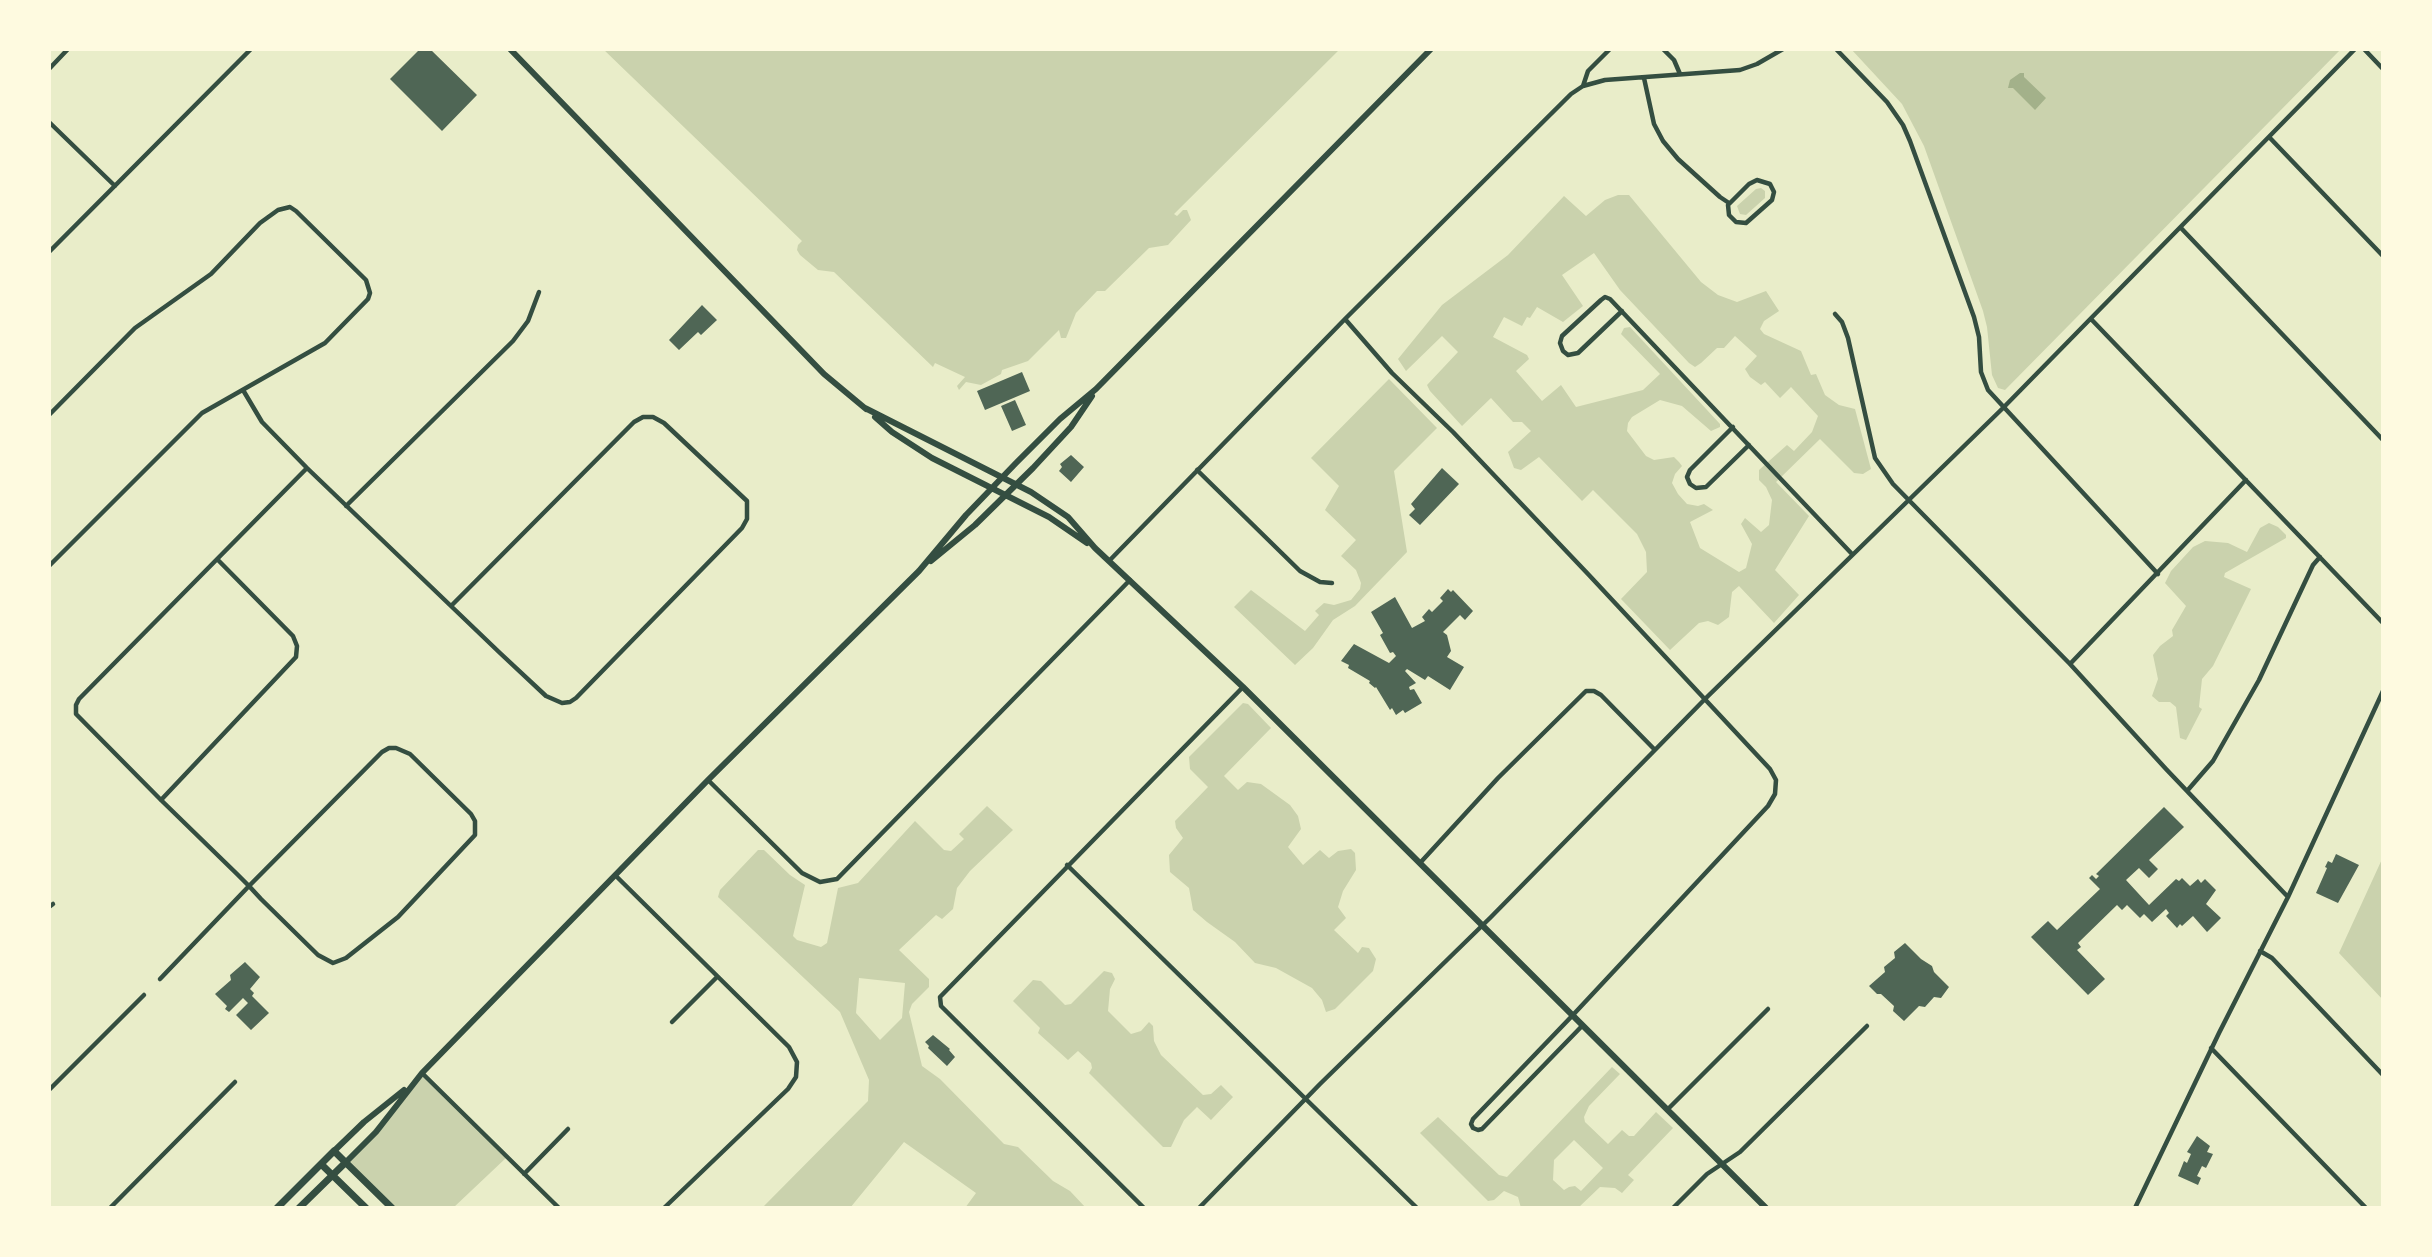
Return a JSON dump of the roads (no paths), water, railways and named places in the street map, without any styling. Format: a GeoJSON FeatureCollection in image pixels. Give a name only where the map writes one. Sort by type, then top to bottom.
{"type":"FeatureCollection","features":[{"type":"Feature","properties":{"kind":"main road"},"geometry":{"type":"LineString","coordinates":[[277,1208],[334,1151],[392,1208]]}},
{"type":"Feature","properties":{"kind":"main road"},"geometry":{"type":"LineString","coordinates":[[299,1208],[345,1162]]}},
{"type":"Feature","properties":{"kind":"main road"},"geometry":{"type":"LineString","coordinates":[[321,1164],[366,1208]]}},
{"type":"Feature","properties":{"kind":"street"},"geometry":{"type":"LineString","coordinates":[[49,69],[68,49]]}},
{"type":"Feature","properties":{"kind":"street"},"geometry":{"type":"LineString","coordinates":[[49,252],[251,49]]}},
{"type":"Feature","properties":{"kind":"street"},"geometry":{"type":"LineString","coordinates":[[510,49],[824,374],[911,446],[1049,517],[1095,548]]}},
{"type":"Feature","properties":{"kind":"street"},"geometry":{"type":"LineString","coordinates":[[345,1162],[376,1132],[422,1073],[708,780],[919,571],[991,488],[1060,419],[1097,389],[1432,49]]}},
{"type":"Feature","properties":{"kind":"street"},"geometry":{"type":"LineString","coordinates":[[1583,86],[1588,71],[1610,49]]}},
{"type":"Feature","properties":{"kind":"street"},"geometry":{"type":"LineString","coordinates":[[1663,49],[1674,60],[1680,74]]}},
{"type":"Feature","properties":{"kind":"street"},"geometry":{"type":"LineString","coordinates":[[1109,561],[1564,99],[1583,86],[1605,80],[1740,70],[1783,49]]}},
{"type":"Feature","properties":{"kind":"street"},"geometry":{"type":"LineString","coordinates":[[1836,49],[1887,102],[1903,125],[1974,317],[1983,381],[2003,408],[2158,574]]}},
{"type":"Feature","properties":{"kind":"street"},"geometry":{"type":"LineString","coordinates":[[1199,1208],[1705,699],[2003,408],[2356,49]]}},
{"type":"Feature","properties":{"kind":"street"},"geometry":{"type":"LineString","coordinates":[[2364,49],[2383,69]]}},
{"type":"Feature","properties":{"kind":"street"},"geometry":{"type":"LineString","coordinates":[[1644,78],[1654,124],[1663,141],[1678,159],[1729,203]]}},
{"type":"Feature","properties":{"kind":"street"},"geometry":{"type":"LineString","coordinates":[[49,122],[115,186]]}},
{"type":"Feature","properties":{"kind":"street"},"geometry":{"type":"LineString","coordinates":[[2270,138],[2383,256]]}},
{"type":"Feature","properties":{"kind":"street"},"geometry":{"type":"LineString","coordinates":[[1757,180],[1766,181],[1774,192],[1769,204],[1746,223],[1732,220],[1727,210],[1729,203],[1757,180]]}},
{"type":"Feature","properties":{"kind":"street"},"geometry":{"type":"LineString","coordinates":[[49,415],[135,328],[211,274],[260,223],[278,210],[289,207],[296,211],[366,280],[370,293],[364,304],[325,343],[213,406],[194,420],[49,566]]}},
{"type":"Feature","properties":{"kind":"street"},"geometry":{"type":"LineString","coordinates":[[2181,228],[2383,440]]}},
{"type":"Feature","properties":{"kind":"street"},"geometry":{"type":"LineString","coordinates":[[346,506],[522,331],[539,292]]}},
{"type":"Feature","properties":{"kind":"street"},"geometry":{"type":"LineString","coordinates":[[1622,311],[1578,353],[1568,355],[1560,347],[1562,336],[1601,300],[1605,297],[1610,299],[1622,311],[1733,427],[1852,554]]}},
{"type":"Feature","properties":{"kind":"street"},"geometry":{"type":"LineString","coordinates":[[1835,314],[1842,322],[1848,338],[1875,458],[1893,484],[2070,664],[2288,897]]}},
{"type":"Feature","properties":{"kind":"street"},"geometry":{"type":"LineString","coordinates":[[2091,318],[2383,623]]}},
{"type":"Feature","properties":{"kind":"street"},"geometry":{"type":"LineString","coordinates":[[1345,319],[1392,373],[1497,478],[1705,699],[1770,769],[1776,780],[1775,794],[1768,806],[1473,1119],[1473,1128],[1482,1129],[1582,1026]]}},
{"type":"Feature","properties":{"kind":"street"},"geometry":{"type":"LineString","coordinates":[[919,571],[975,524],[1016,484],[1071,427],[1097,389]]}},
{"type":"Feature","properties":{"kind":"street"},"geometry":{"type":"LineString","coordinates":[[243,390],[262,422],[307,468],[346,506],[451,606],[546,696],[562,703],[576,698],[742,528],[747,519],[747,501],[664,423],[653,417],[643,417],[634,422],[451,606]]}},
{"type":"Feature","properties":{"kind":"street"},"geometry":{"type":"LineString","coordinates":[[865,408],[1058,508],[1095,548],[1243,687],[1766,1208]]}},
{"type":"Feature","properties":{"kind":"street"},"geometry":{"type":"LineString","coordinates":[[1733,427],[1690,470],[1687,477],[1690,484],[1696,488],[1706,487],[1749,445]]}},
{"type":"Feature","properties":{"kind":"street"},"geometry":{"type":"LineString","coordinates":[[160,979],[248,886],[389,748],[410,754],[471,814],[476,829],[475,835],[398,917],[346,958],[333,963],[318,955],[248,886],[161,800],[76,714],[79,699],[307,468]]}},
{"type":"Feature","properties":{"kind":"street"},"geometry":{"type":"LineString","coordinates":[[1197,470],[1300,571],[1320,582],[1332,583]]}},
{"type":"Feature","properties":{"kind":"street"},"geometry":{"type":"LineString","coordinates":[[2070,664],[2246,480]]}},
{"type":"Feature","properties":{"kind":"street"},"geometry":{"type":"LineString","coordinates":[[2187,791],[2213,761],[2246,703],[2313,565],[2320,557]]}},
{"type":"Feature","properties":{"kind":"street"},"geometry":{"type":"LineString","coordinates":[[161,800],[296,657],[297,646],[293,636],[218,560]]}},
{"type":"Feature","properties":{"kind":"street"},"geometry":{"type":"LineString","coordinates":[[708,780],[802,873],[820,882],[837,879],[1129,580]]}},
{"type":"Feature","properties":{"kind":"street"},"geometry":{"type":"LineString","coordinates":[[1144,1208],[939,1002],[943,992],[1243,687]]}},
{"type":"Feature","properties":{"kind":"street"},"geometry":{"type":"LineString","coordinates":[[1419,864],[1498,778],[1586,691],[1601,695],[1655,750]]}},
{"type":"Feature","properties":{"kind":"street"},"geometry":{"type":"LineString","coordinates":[[2136,1208],[2211,1048],[2288,897],[2383,691]]}},
{"type":"Feature","properties":{"kind":"street"},"geometry":{"type":"LineString","coordinates":[[1068,865],[1417,1208]]}},
{"type":"Feature","properties":{"kind":"street"},"geometry":{"type":"LineString","coordinates":[[616,876],[789,1047],[795,1055],[798,1070],[788,1089],[664,1208]]}},
{"type":"Feature","properties":{"kind":"street"},"geometry":{"type":"LineString","coordinates":[[2260,951],[2272,958],[2383,1075]]}},
{"type":"Feature","properties":{"kind":"street"},"geometry":{"type":"LineString","coordinates":[[672,1022],[717,977]]}},
{"type":"Feature","properties":{"kind":"street"},"geometry":{"type":"LineString","coordinates":[[49,1090],[144,995]]}},
{"type":"Feature","properties":{"kind":"street"},"geometry":{"type":"LineString","coordinates":[[1667,1110],[1768,1009]]}},
{"type":"Feature","properties":{"kind":"street"},"geometry":{"type":"LineString","coordinates":[[1673,1208],[1707,1174],[1740,1152],[1867,1026]]}},
{"type":"Feature","properties":{"kind":"street"},"geometry":{"type":"LineString","coordinates":[[2211,1048],[2364,1206],[2357,1208]]}},
{"type":"Feature","properties":{"kind":"street"},"geometry":{"type":"LineString","coordinates":[[422,1073],[559,1208]]}},
{"type":"Feature","properties":{"kind":"street"},"geometry":{"type":"LineString","coordinates":[[110,1208],[235,1082]]}},
{"type":"Feature","properties":{"kind":"street"},"geometry":{"type":"LineString","coordinates":[[334,1151],[364,1122],[414,1082]]}},
{"type":"Feature","properties":{"kind":"street"},"geometry":{"type":"LineString","coordinates":[[524,1174],[568,1129]]}}]}
